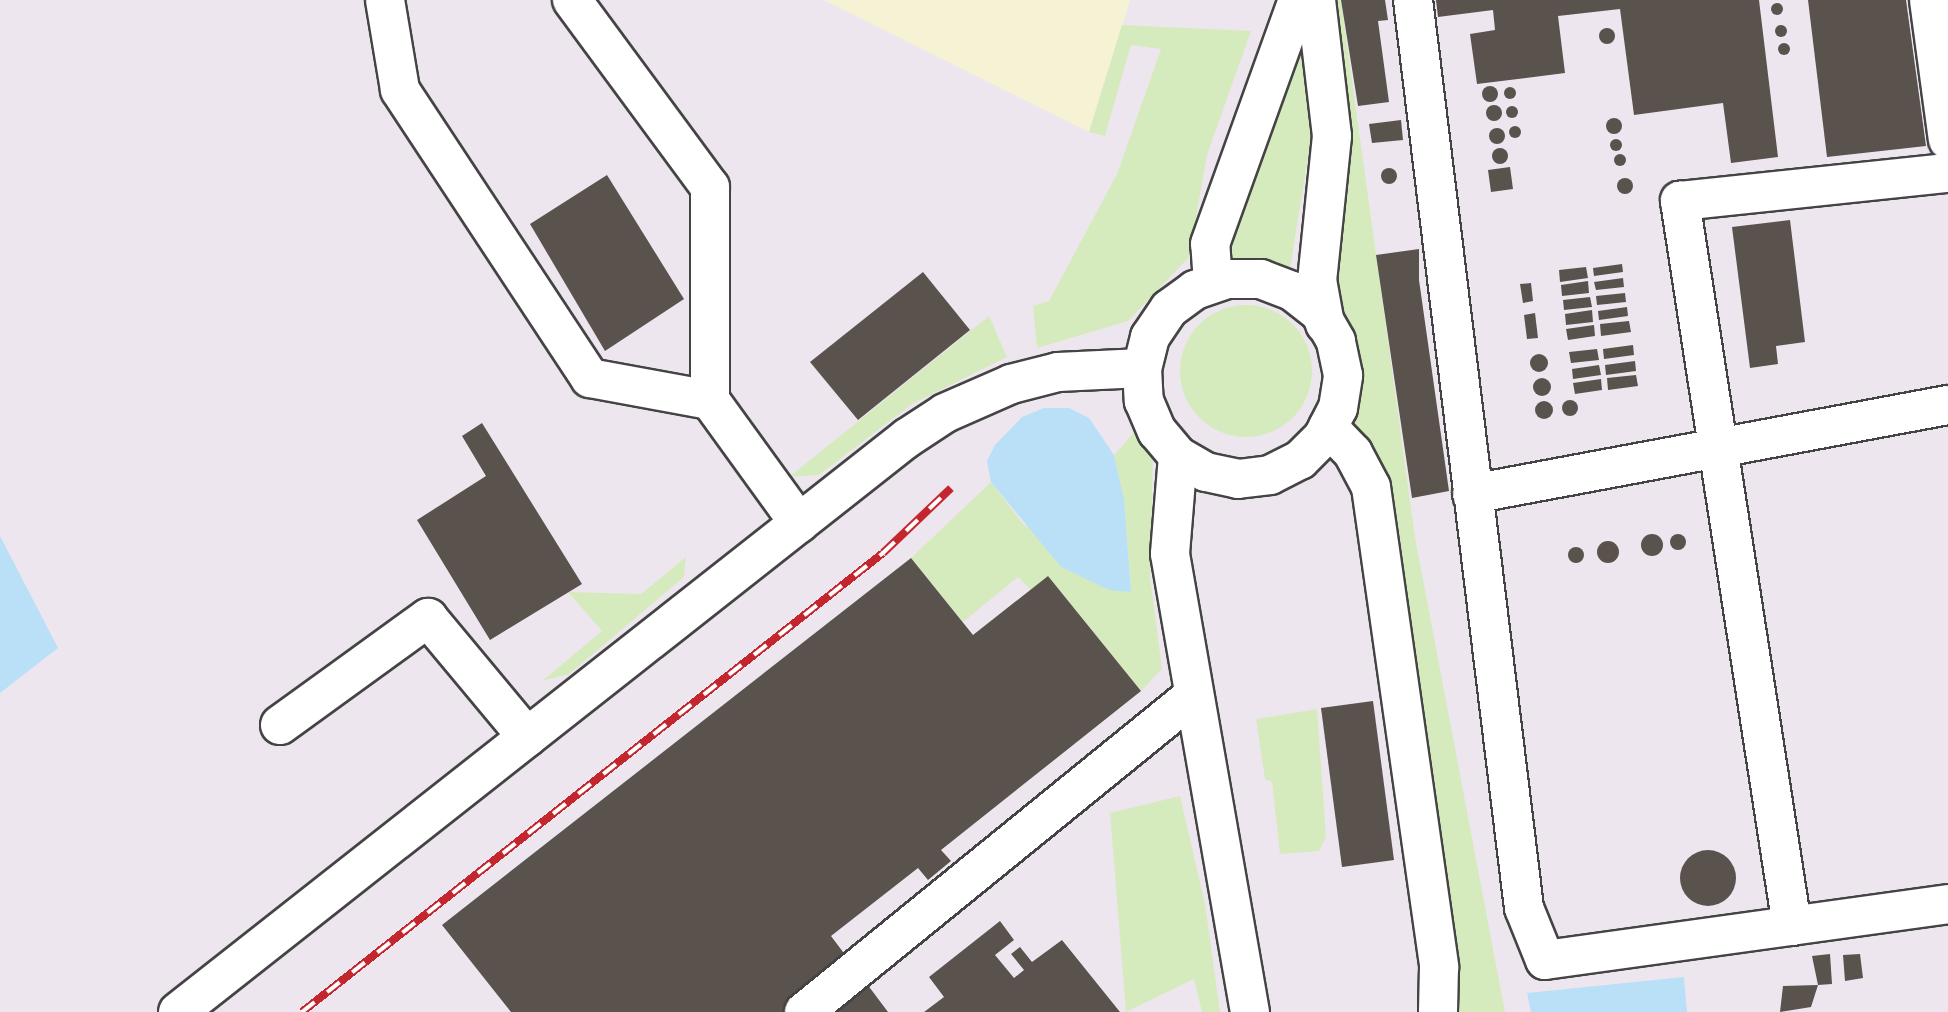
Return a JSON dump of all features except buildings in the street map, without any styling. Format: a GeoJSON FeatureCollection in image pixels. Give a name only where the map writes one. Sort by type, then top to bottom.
{"type":"FeatureCollection","features":[{"type":"Feature","properties":{"kind":"lane"},"geometry":{"type":"LineString","coordinates":[[385,0],[400,90],[590,378],[710,400]]}},
{"type":"Feature","properties":{"kind":"lane"},"geometry":{"type":"LineString","coordinates":[[572,0],[710,187],[710,400],[799,523]]}},
{"type":"Feature","properties":{"kind":"lane"},"geometry":{"type":"LineString","coordinates":[[1213,283],[1210,244],[1298,0]]}},
{"type":"Feature","properties":{"kind":"lane"},"geometry":{"type":"LineString","coordinates":[[1315,0],[1332,136],[1317,280],[1325,324]]}},
{"type":"Feature","properties":{"kind":"lane"},"geometry":{"type":"LineString","coordinates":[[1413,0],[1524,908],[1545,960],[1948,904]]}},
{"type":"Feature","properties":{"kind":"lane"},"geometry":{"type":"LineString","coordinates":[[1929,0],[1948,140]]}},
{"type":"Feature","properties":{"kind":"lane"},"geometry":{"type":"LineString","coordinates":[[1792,926],[1714,449],[1680,201],[1948,173]]}},
{"type":"Feature","properties":{"kind":"lane"},"geometry":{"type":"LineString","coordinates":[[1261,279],[1292,291],[1325,324],[1336,341],[1343,375],[1338,408],[1328,427],[1300,460],[1270,475],[1217,475],[1178,456],[1157,431],[1148,411],[1142,368],[1150,337],[1169,309],[1213,283],[1261,279]]}},
{"type":"Feature","properties":{"kind":"lane"},"geometry":{"type":"LineString","coordinates":[[178,1012],[907,438],[981,396],[1058,372],[1142,368]]}},
{"type":"Feature","properties":{"kind":"lane"},"geometry":{"type":"LineString","coordinates":[[1472,494],[1948,405]]}},
{"type":"Feature","properties":{"kind":"lane"},"geometry":{"type":"LineString","coordinates":[[1328,427],[1353,453],[1371,487],[1439,967],[1438,1012]]}},
{"type":"Feature","properties":{"kind":"lane"},"geometry":{"type":"LineString","coordinates":[[1178,456],[1170,554],[1192,697],[1250,1012]]}},
{"type":"Feature","properties":{"kind":"lane"},"geometry":{"type":"LineString","coordinates":[[280,725],[428,618],[527,737]]}},
{"type":"Feature","properties":{"kind":"lane"},"geometry":{"type":"LineString","coordinates":[[804,1012],[1192,697]]}},
{"type":"Feature","properties":{"kind":"shaded area"},"geometry":{"type":"Polygon","coordinates":[[[0,0],[1948,0],[1948,1012],[0,1012],[0,0]]]}},
{"type":"Feature","properties":{"kind":"shaded area"},"geometry":{"type":"Polygon","coordinates":[[[824,0],[1130,0],[1089,132],[824,0]]]}},
{"type":"Feature","properties":{"kind":"green space"},"geometry":{"type":"Polygon","coordinates":[[[1332,0],[1341,0],[1415,537],[1505,1012],[1451,1012],[1354,428],[1344,318],[1337,299],[1349,141],[1332,0]]]}},
{"type":"Feature","properties":{"kind":"green space"},"geometry":{"type":"Polygon","coordinates":[[[1303,22],[1312,60],[1311,138],[1290,269],[1251,259],[1226,261],[1303,22]]]}},
{"type":"Feature","properties":{"kind":"green space"},"geometry":{"type":"Polygon","coordinates":[[[1122,25],[1251,31],[1207,155],[1189,257],[1128,321],[1037,348],[1033,306],[1049,301],[1117,174],[1161,49],[1131,45],[1105,136],[1089,132],[1122,25]]]}},
{"type":"Feature","properties":{"kind":"green space"},"geometry":{"type":"Polygon","coordinates":[[[1246,305],[1271,310],[1293,324],[1307,346],[1312,371],[1307,396],[1293,418],[1271,432],[1246,437],[1221,432],[1199,418],[1185,396],[1180,371],[1185,346],[1199,324],[1221,310],[1246,305]]]}},
{"type":"Feature","properties":{"kind":"green space"},"geometry":{"type":"Polygon","coordinates":[[[989,316],[1007,357],[912,404],[819,475],[789,477],[989,316]]]}},
{"type":"Feature","properties":{"kind":"green space"},"geometry":{"type":"Polygon","coordinates":[[[1138,428],[1153,452],[1150,577],[1162,669],[1141,691],[1048,576],[1031,590],[1018,577],[963,622],[911,558],[991,482],[1023,524],[1131,592],[1124,499],[1114,455],[1138,428]]]}},
{"type":"Feature","properties":{"kind":"green space"},"geometry":{"type":"Polygon","coordinates":[[[686,557],[684,577],[569,674],[542,681],[602,631],[568,592],[641,594],[686,557]]]}},
{"type":"Feature","properties":{"kind":"green space"},"geometry":{"type":"Polygon","coordinates":[[[1317,709],[1326,837],[1319,851],[1280,854],[1272,782],[1265,779],[1256,719],[1317,709]]]}},
{"type":"Feature","properties":{"kind":"green space"},"geometry":{"type":"Polygon","coordinates":[[[1180,796],[1205,904],[1220,1012],[1202,1012],[1194,979],[1126,1012],[1110,813],[1180,796]]]}},
{"type":"Feature","properties":{"kind":"water"},"geometry":{"type":"Polygon","coordinates":[[[1044,408],[1069,408],[1089,418],[1114,455],[1124,499],[1131,592],[1109,590],[1061,567],[991,482],[987,461],[995,445],[1022,417],[1044,408]]]}},
{"type":"Feature","properties":{"kind":"water"},"geometry":{"type":"Polygon","coordinates":[[[0,536],[58,648],[0,693],[0,536]]]}},
{"type":"Feature","properties":{"kind":"water"},"geometry":{"type":"Polygon","coordinates":[[[1684,977],[1687,1012],[1531,1012],[1527,993],[1684,977]]]}},
{"type":"Feature","properties":{"kind":"railway"},"geometry":{"type":"LineString","coordinates":[[302,1012],[883,553],[951,488]]}}]}
